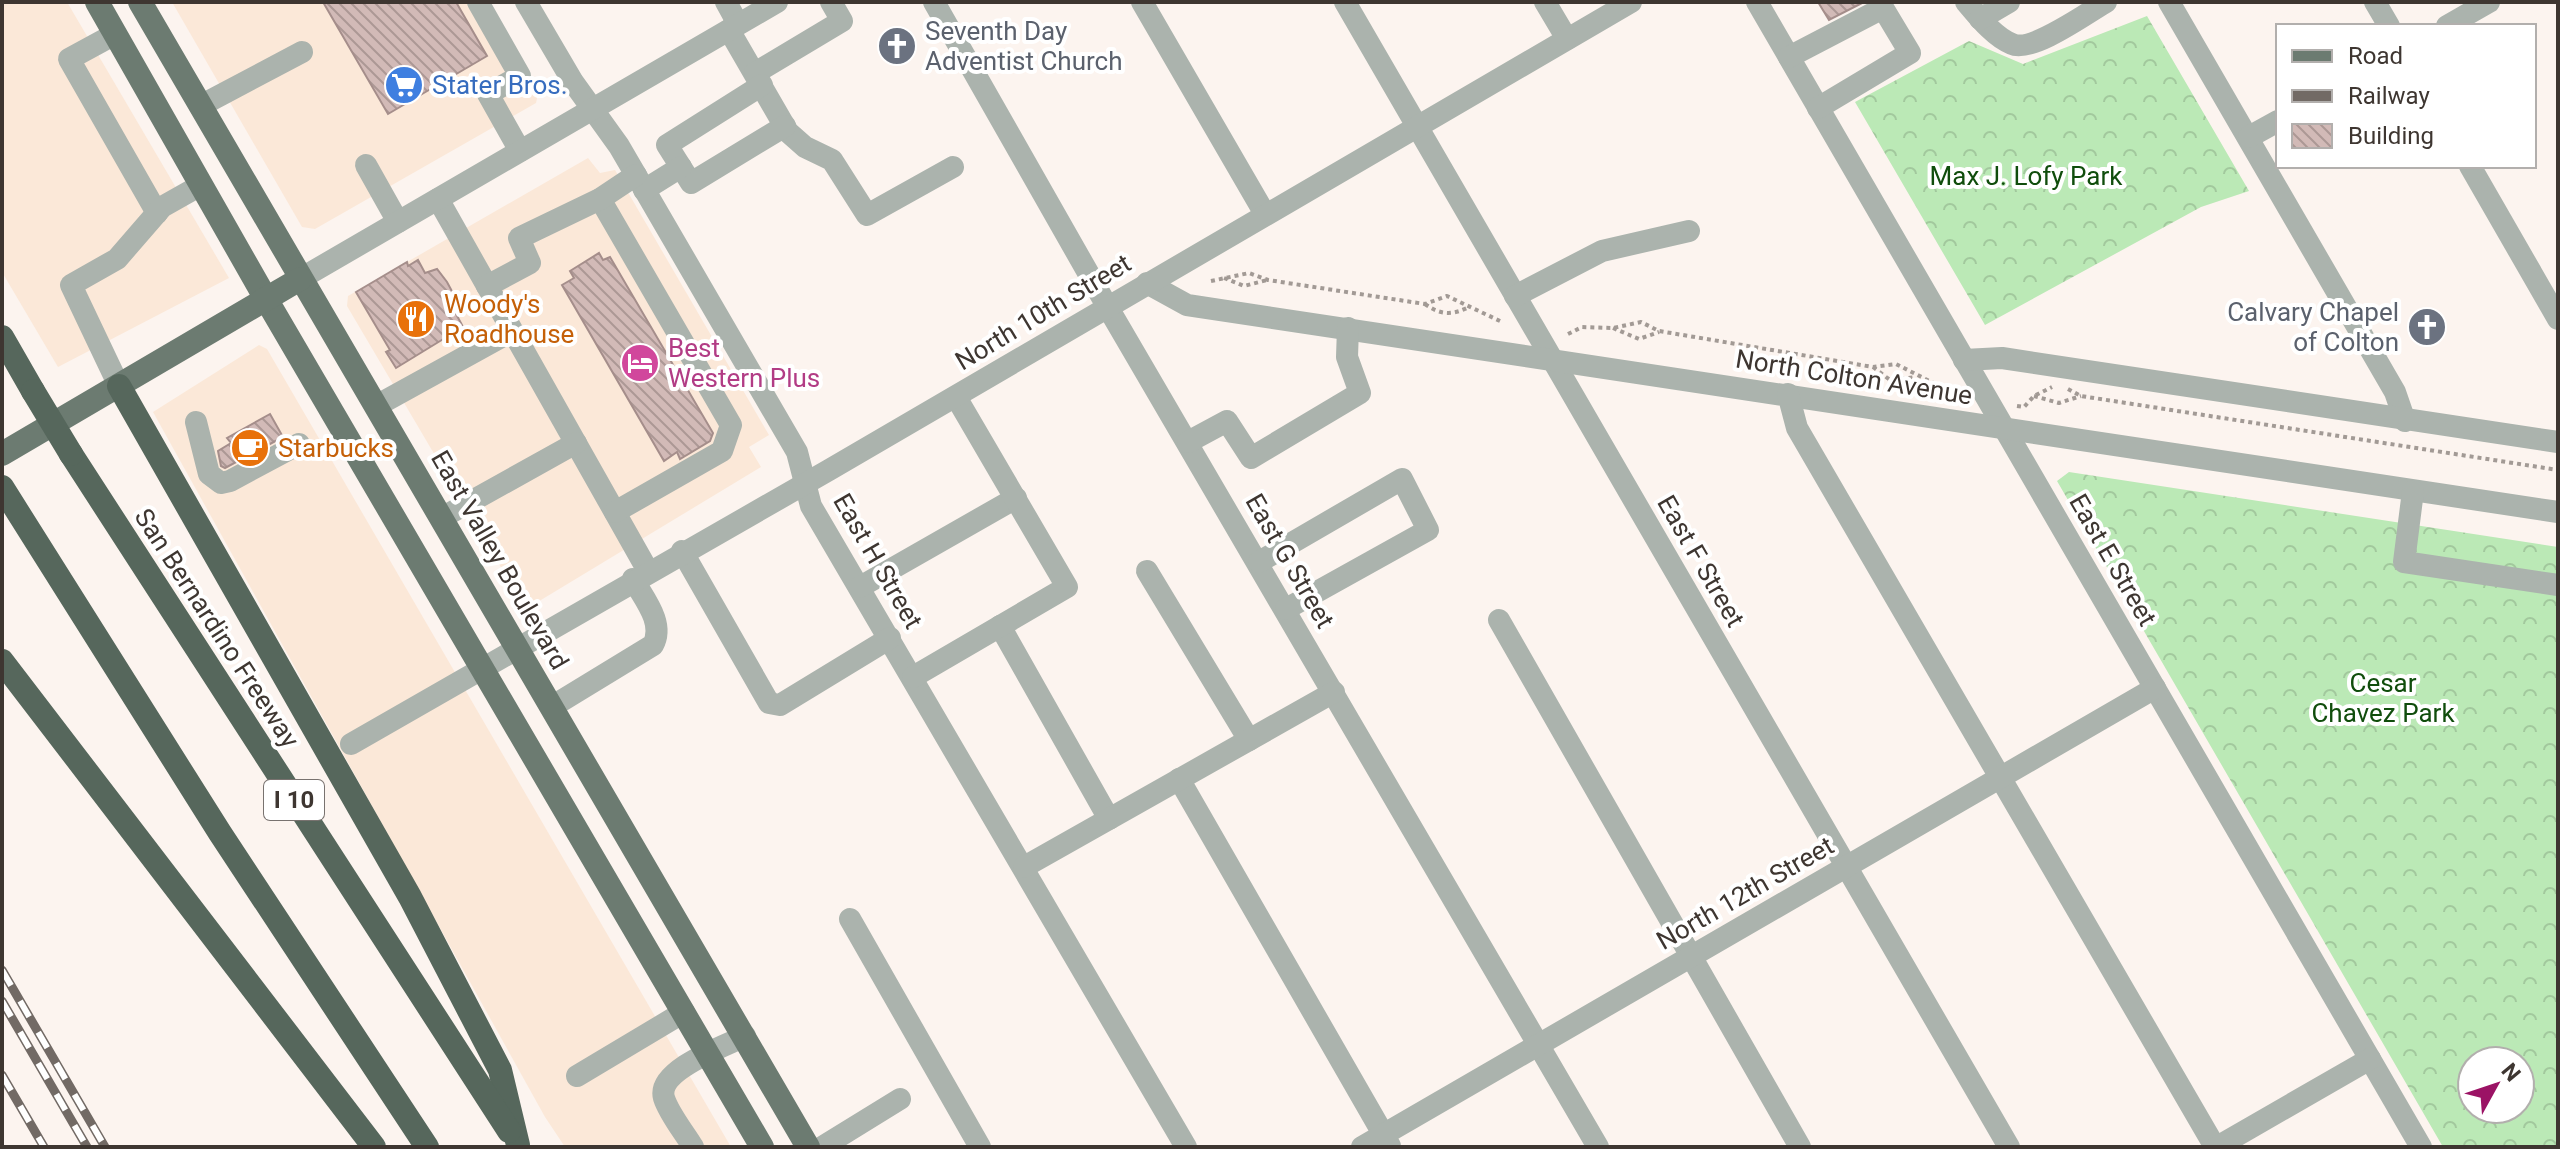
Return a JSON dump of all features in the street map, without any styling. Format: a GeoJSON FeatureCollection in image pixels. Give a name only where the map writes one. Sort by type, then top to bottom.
{"type":"FeatureCollection","features":[{"type":"Feature","properties":{"kind":"highway","name":"San Bernardino Freeway"},"geometry":{"type":"LineString","coordinates":[[2,337],[71,454],[518,1146]]}},
{"type":"Feature","properties":{"kind":"highway"},"geometry":{"type":"LineString","coordinates":[[119,386],[410,897],[500,1070],[518,1146]]}},
{"type":"Feature","properties":{"kind":"highway"},"geometry":{"type":"LineString","coordinates":[[3,490],[220,833],[427,1147]]}},
{"type":"Feature","properties":{"kind":"highway"},"geometry":{"type":"LineString","coordinates":[[2,661],[374,1147]]}},
{"type":"Feature","properties":{"kind":"main road"},"geometry":{"type":"LineString","coordinates":[[97,2],[266,299],[762,1147]]}},
{"type":"Feature","properties":{"kind":"main road","name":"East Valley Boulevard"},"geometry":{"type":"LineString","coordinates":[[140,2],[300,279],[519,645],[808,1147]]}},
{"type":"Feature","properties":{"kind":"main road"},"geometry":{"type":"LineString","coordinates":[[2,454],[300,279]]}},
{"type":"Feature","properties":{"kind":"street"},"geometry":{"type":"LineString","coordinates":[[478,2],[520,76],[488,94],[520,151]]}},
{"type":"Feature","properties":{"kind":"street","name":"East H Street"},"geometry":{"type":"LineString","coordinates":[[526,2],[640,182],[797,452],[811,506],[1186,1147]]}},
{"type":"Feature","properties":{"kind":"street"},"geometry":{"type":"LineString","coordinates":[[726,2],[758,79],[785,126],[805,147],[832,160],[867,215],[953,167]]}},
{"type":"Feature","properties":{"kind":"street"},"geometry":{"type":"LineString","coordinates":[[300,279],[777,2]]}},
{"type":"Feature","properties":{"kind":"street"},"geometry":{"type":"LineString","coordinates":[[785,126],[691,183],[667,145],[842,21],[831,2]]}},
{"type":"Feature","properties":{"kind":"street","name":"East G Street"},"geometry":{"type":"LineString","coordinates":[[934,2],[1107,306],[1598,1147]]}},
{"type":"Feature","properties":{"kind":"street"},"geometry":{"type":"LineString","coordinates":[[1142,2],[1265,214]]}},
{"type":"Feature","properties":{"kind":"street","name":"East F Street"},"geometry":{"type":"LineString","coordinates":[[1345,2],[2009,1147]]}},
{"type":"Feature","properties":{"kind":"street"},"geometry":{"type":"LineString","coordinates":[[1545,2],[1567,39]]}},
{"type":"Feature","properties":{"kind":"street","name":"North 10th Street"},"geometry":{"type":"LineString","coordinates":[[351,744],[682,551],[956,397],[1631,2]]}},
{"type":"Feature","properties":{"kind":"street","name":"East E Street"},"geometry":{"type":"LineString","coordinates":[[1757,2],[2421,1147]]}},
{"type":"Feature","properties":{"kind":"street"},"geometry":{"type":"LineString","coordinates":[[1973,10],[2009,2]]}},
{"type":"Feature","properties":{"kind":"street"},"geometry":{"type":"LineString","coordinates":[[1973,10],[2012,45],[2030,45],[2106,2]]}},
{"type":"Feature","properties":{"kind":"street"},"geometry":{"type":"LineString","coordinates":[[2169,2],[2395,392],[2405,421]]}},
{"type":"Feature","properties":{"kind":"street"},"geometry":{"type":"LineString","coordinates":[[2375,2],[2388,24]]}},
{"type":"Feature","properties":{"kind":"street"},"geometry":{"type":"LineString","coordinates":[[2450,24],[2489,2]]}},
{"type":"Feature","properties":{"kind":"street"},"geometry":{"type":"LineString","coordinates":[[1789,57],[1883,8],[1910,53],[1818,108]]}},
{"type":"Feature","properties":{"kind":"street"},"geometry":{"type":"LineString","coordinates":[[115,34],[69,59],[157,213]]}},
{"type":"Feature","properties":{"kind":"street"},"geometry":{"type":"LineString","coordinates":[[200,106],[302,52]]}},
{"type":"Feature","properties":{"kind":"street"},"geometry":{"type":"LineString","coordinates":[[2249,137],[2276,122]]}},
{"type":"Feature","properties":{"kind":"street"},"geometry":{"type":"LineString","coordinates":[[366,165],[398,222]]}},
{"type":"Feature","properties":{"kind":"street"},"geometry":{"type":"LineString","coordinates":[[487,286],[530,263],[519,238],[600,199],[681,167]]}},
{"type":"Feature","properties":{"kind":"street"},"geometry":{"type":"LineString","coordinates":[[2471,168],[2558,319]]}},
{"type":"Feature","properties":{"kind":"street"},"geometry":{"type":"LineString","coordinates":[[119,386],[71,285],[117,259],[162,207],[201,185]]}},
{"type":"Feature","properties":{"kind":"street"},"geometry":{"type":"LineString","coordinates":[[438,199],[615,512],[657,623],[659,634],[653,645],[553,706]]}},
{"type":"Feature","properties":{"kind":"street"},"geometry":{"type":"LineString","coordinates":[[600,199],[731,425],[722,451],[615,512]]}},
{"type":"Feature","properties":{"kind":"street"},"geometry":{"type":"LineString","coordinates":[[1515,296],[1602,251],[1689,231]]}},
{"type":"Feature","properties":{"kind":"street","name":"North Colton Avenue"},"geometry":{"type":"LineString","coordinates":[[1147,283],[1187,305],[2558,512]]}},
{"type":"Feature","properties":{"kind":"street"},"geometry":{"type":"LineString","coordinates":[[1188,442],[1227,421],[1251,458],[1360,393],[1347,357],[1348,328]]}},
{"type":"Feature","properties":{"kind":"street"},"geometry":{"type":"LineString","coordinates":[[376,406],[512,331]]}},
{"type":"Feature","properties":{"kind":"street","name":"North Colton Avenue"},"geometry":{"type":"LineString","coordinates":[[1964,360],[2002,358],[2558,442]]}},
{"type":"Feature","properties":{"kind":"street"},"geometry":{"type":"LineString","coordinates":[[1788,394],[1797,428],[2216,1147],[2370,1059]]}},
{"type":"Feature","properties":{"kind":"street"},"geometry":{"type":"LineString","coordinates":[[913,677],[1067,587],[956,397]]}},
{"type":"Feature","properties":{"kind":"street"},"geometry":{"type":"LineString","coordinates":[[196,422],[209,474],[221,483],[299,444]]}},
{"type":"Feature","properties":{"kind":"street"},"geometry":{"type":"LineString","coordinates":[[443,517],[576,443]]}},
{"type":"Feature","properties":{"kind":"street"},"geometry":{"type":"LineString","coordinates":[[1259,562],[1402,479],[1428,530],[1286,609]]}},
{"type":"Feature","properties":{"kind":"street"},"geometry":{"type":"LineString","coordinates":[[2413,491],[2404,562],[2558,585]]}},
{"type":"Feature","properties":{"kind":"street"},"geometry":{"type":"LineString","coordinates":[[860,587],[1016,498]]}},
{"type":"Feature","properties":{"kind":"street"},"geometry":{"type":"LineString","coordinates":[[682,551],[769,703],[780,705],[890,638]]}},
{"type":"Feature","properties":{"kind":"street"},"geometry":{"type":"LineString","coordinates":[[1147,571],[1249,740]]}},
{"type":"Feature","properties":{"kind":"street"},"geometry":{"type":"LineString","coordinates":[[1499,620],[1800,1147]]}},
{"type":"Feature","properties":{"kind":"street"},"geometry":{"type":"LineString","coordinates":[[1000,626],[1109,819]]}},
{"type":"Feature","properties":{"kind":"street","name":"North 12th Street"},"geometry":{"type":"LineString","coordinates":[[1362,1147],[1387,1141],[1539,1044],[2155,688]]}},
{"type":"Feature","properties":{"kind":"street"},"geometry":{"type":"LineString","coordinates":[[1024,867],[1334,692]]}},
{"type":"Feature","properties":{"kind":"street"},"geometry":{"type":"LineString","coordinates":[[1179,779],[1387,1141]]}},
{"type":"Feature","properties":{"kind":"street"},"geometry":{"type":"LineString","coordinates":[[850,919],[980,1147]]}},
{"type":"Feature","properties":{"kind":"street"},"geometry":{"type":"LineString","coordinates":[[577,1076],[684,1012]]}},
{"type":"Feature","properties":{"kind":"street"},"geometry":{"type":"LineString","coordinates":[[693,1147],[663,1096],[665,1083],[677,1070],[745,1036]]}},
{"type":"Feature","properties":{"kind":"street"},"geometry":{"type":"LineString","coordinates":[[822,1147],[900,1099]]}},
{"type":"Feature","properties":{"kind":"path"},"geometry":{"type":"LineString","coordinates":[[1211,281],[1249,273],[1268,280],[1425,304],[1438,313],[1456,314],[1467,308]]}},
{"type":"Feature","properties":{"kind":"path"},"geometry":{"type":"LineString","coordinates":[[1224,278],[1244,286],[1268,280]]}},
{"type":"Feature","properties":{"kind":"path"},"geometry":{"type":"LineString","coordinates":[[1425,304],[1447,296],[1500,321]]}},
{"type":"Feature","properties":{"kind":"path"},"geometry":{"type":"LineString","coordinates":[[1568,334],[1582,327],[1613,328],[1641,322],[1659,331],[1873,367],[1896,364],[1916,377],[1947,390]]}},
{"type":"Feature","properties":{"kind":"path"},"geometry":{"type":"LineString","coordinates":[[1613,328],[1639,339],[1659,331]]}},
{"type":"Feature","properties":{"kind":"path"},"geometry":{"type":"LineString","coordinates":[[1873,367],[1890,380],[1916,377]]}},
{"type":"Feature","properties":{"kind":"path"},"geometry":{"type":"LineString","coordinates":[[2017,406],[2024,407],[2034,396],[2059,386],[2081,396],[2558,470]]}},
{"type":"Feature","properties":{"kind":"path"},"geometry":{"type":"LineString","coordinates":[[2034,396],[2059,403],[2081,396]]}},
{"type":"Feature","properties":{"kind":"shaded area"},"geometry":{"type":"Polygon","coordinates":[[[2,2],[67,2],[229,278],[58,367],[2,272],[2,2]]]}},
{"type":"Feature","properties":{"kind":"shaded area"},"geometry":{"type":"Polygon","coordinates":[[[172,2],[485,2],[538,94],[536,103],[315,229],[302,227],[172,2]]]}},
{"type":"Feature","properties":{"kind":"shaded area"},"geometry":{"type":"Polygon","coordinates":[[[588,158],[600,173],[615,170],[769,435],[749,447],[761,467],[536,603],[522,603],[347,306],[348,296],[588,158]]]}},
{"type":"Feature","properties":{"kind":"shaded area"},"geometry":{"type":"Polygon","coordinates":[[[259,345],[267,349],[731,1147],[565,1147],[545,1117],[153,412],[259,345]]]}},
{"type":"Feature","properties":{"kind":"green space","name":"Max J. Lofy Park"},"geometry":{"type":"Polygon","coordinates":[[[2147,16],[2249,191],[2201,207],[1985,325],[1855,102],[1969,41],[2023,64],[2147,16]]]}},
{"type":"Feature","properties":{"kind":"green space","name":"Cesar Chavez Park"},"geometry":{"type":"Polygon","coordinates":[[[2069,472],[2558,547],[2558,1147],[2443,1147],[2057,481],[2069,472]]]}},
{"type":"Feature","properties":{"kind":"building","name":"Stater Bros."},"geometry":{"type":"Polygon","coordinates":[[[323,2],[456,2],[487,56],[388,114],[323,2]]]}},
{"type":"Feature","properties":{"kind":"building"},"geometry":{"type":"Polygon","coordinates":[[[1818,2],[1864,2],[1829,20],[1818,2]]]}},
{"type":"Feature","properties":{"kind":"building","name":"Best Western Plus"},"geometry":{"type":"Polygon","coordinates":[[[599,253],[603,260],[610,257],[713,433],[710,441],[680,459],[677,452],[664,461],[562,285],[574,278],[570,271],[599,253]]]}},
{"type":"Feature","properties":{"kind":"building","name":"Woody's Roadhouse"},"geometry":{"type":"Polygon","coordinates":[[[418,260],[425,273],[437,269],[447,282],[461,308],[455,312],[463,327],[396,368],[386,352],[390,350],[356,292],[407,262],[408,266],[418,260]]]}},
{"type":"Feature","properties":{"kind":"building","name":"Starbucks"},"geometry":{"type":"Polygon","coordinates":[[[270,414],[283,437],[225,468],[221,466],[218,451],[231,443],[227,438],[270,414]]]}},
{"type":"Feature","properties":{"kind":"railway"},"geometry":{"type":"LineString","coordinates":[[2,970],[105,1147]]}},
{"type":"Feature","properties":{"kind":"railway"},"geometry":{"type":"LineString","coordinates":[[2,1001],[87,1147]]}},
{"type":"Feature","properties":{"kind":"railway"},"geometry":{"type":"LineString","coordinates":[[2,1075],[44,1147]]}},
{"type":"Feature","properties":{"kind":"place","name":"Seventh Day Adventist Church"},"geometry":{"type":"Point","coordinates":[897,46]}},
{"type":"Feature","properties":{"kind":"place","name":"Stater Bros."},"geometry":{"type":"Point","coordinates":[404,85]}},
{"type":"Feature","properties":{"kind":"place","name":"Woody's Roadhouse"},"geometry":{"type":"Point","coordinates":[416,319]}},
{"type":"Feature","properties":{"kind":"place","name":"Calvary Chapel of Colton"},"geometry":{"type":"Point","coordinates":[2427,327]}},
{"type":"Feature","properties":{"kind":"place","name":"Best Western Plus"},"geometry":{"type":"Point","coordinates":[640,363]}},
{"type":"Feature","properties":{"kind":"place","name":"Starbucks"},"geometry":{"type":"Point","coordinates":[250,448]}}]}
